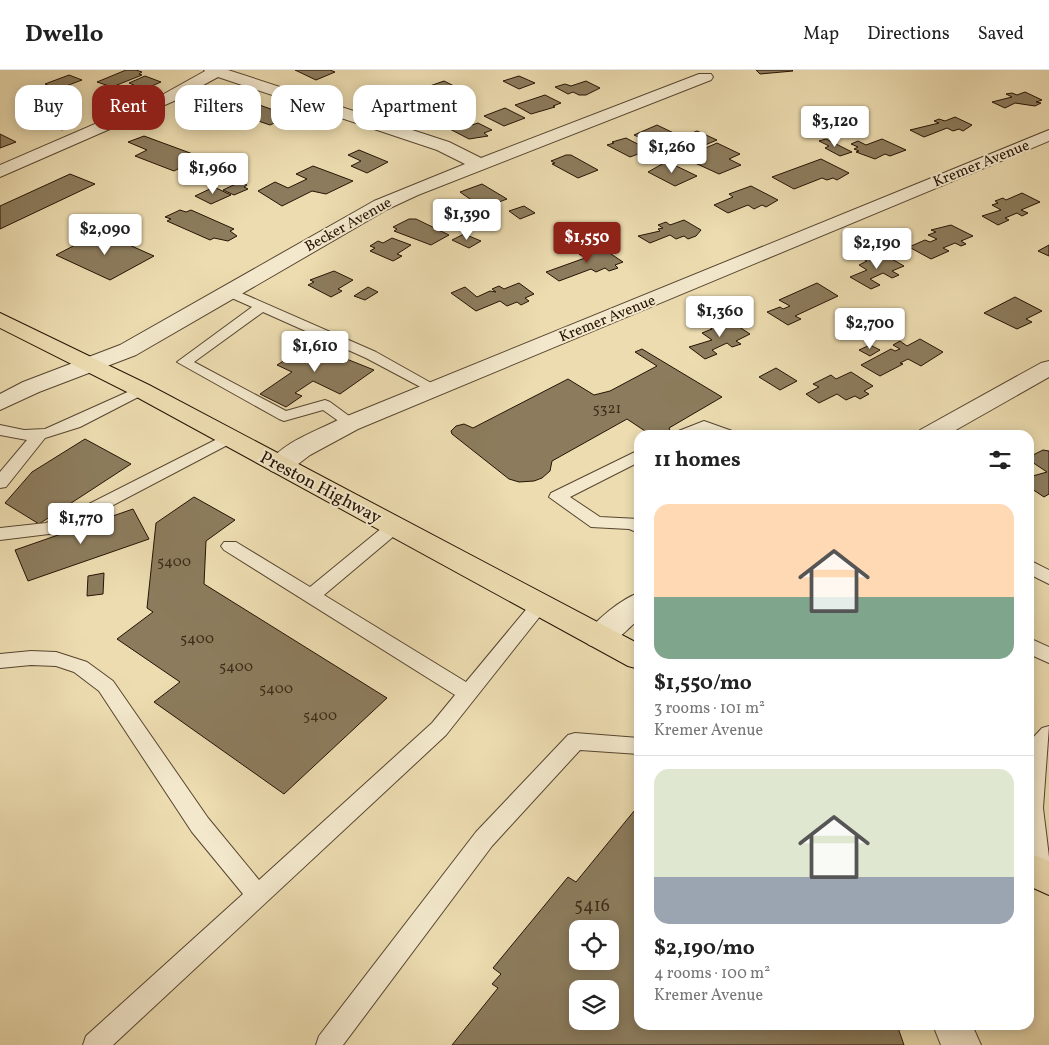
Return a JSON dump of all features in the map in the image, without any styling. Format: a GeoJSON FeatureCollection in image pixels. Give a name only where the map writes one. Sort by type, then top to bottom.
{"type":"FeatureCollection","features":[{"type":"Feature","properties":{"kind":"main road","name":"Preston Highway"},"geometry":{"type":"LineString","coordinates":[[0,320],[87,365],[141,390],[634,655]]}},
{"type":"Feature","properties":{"kind":"street"},"geometry":{"type":"LineString","coordinates":[[0,172],[168,98],[214,71],[253,82],[443,146],[482,165]]}},
{"type":"Feature","properties":{"kind":"street","name":"Becker Avenue"},"geometry":{"type":"LineString","coordinates":[[0,403],[31,387],[128,350],[381,205],[411,191],[705,77]]}},
{"type":"Feature","properties":{"kind":"street","name":"Kremer Avenue"},"geometry":{"type":"LineString","coordinates":[[280,465],[301,450],[352,424],[1049,135]]}},
{"type":"Feature","properties":{"kind":"street"},"geometry":{"type":"LineString","coordinates":[[938,430],[1049,368]]}},
{"type":"Feature","properties":{"kind":"street"},"geometry":{"type":"LineString","coordinates":[[599,637],[634,607]]}},
{"type":"Feature","properties":{"kind":"street"},"geometry":{"type":"LineString","coordinates":[[954,1030],[961,1045]]}},
{"type":"Feature","properties":{"kind":"lane"},"geometry":{"type":"LineString","coordinates":[[230,292],[371,355],[435,389]]}},
{"type":"Feature","properties":{"kind":"lane"},"geometry":{"type":"LineString","coordinates":[[262,306],[184,362],[284,416],[325,405],[352,424]]}},
{"type":"Feature","properties":{"kind":"lane"},"geometry":{"type":"LineString","coordinates":[[0,430],[9,433],[40,435],[66,426],[141,390]]}},
{"type":"Feature","properties":{"kind":"lane"},"geometry":{"type":"LineString","coordinates":[[694,430],[704,426],[715,430]]}},
{"type":"Feature","properties":{"kind":"lane"},"geometry":{"type":"LineString","coordinates":[[0,483],[40,435]]}},
{"type":"Feature","properties":{"kind":"lane"},"geometry":{"type":"LineString","coordinates":[[0,534],[49,528],[79,516],[229,438]]}},
{"type":"Feature","properties":{"kind":"lane"},"geometry":{"type":"LineString","coordinates":[[634,457],[557,497],[597,523],[634,524]]}},
{"type":"Feature","properties":{"kind":"lane"},"geometry":{"type":"LineString","coordinates":[[311,596],[394,527]]}},
{"type":"Feature","properties":{"kind":"lane"},"geometry":{"type":"LineString","coordinates":[[230,546],[468,694]]}},
{"type":"Feature","properties":{"kind":"lane"},"geometry":{"type":"LineString","coordinates":[[1034,569],[1049,578]]}},
{"type":"Feature","properties":{"kind":"lane"},"geometry":{"type":"LineString","coordinates":[[95,1045],[439,729],[540,605]]}},
{"type":"Feature","properties":{"kind":"lane"},"geometry":{"type":"LineString","coordinates":[[1034,648],[1049,656]]}},
{"type":"Feature","properties":{"kind":"lane"},"geometry":{"type":"LineString","coordinates":[[0,661],[40,656],[65,661],[87,670],[106,686],[200,825],[258,895]]}},
{"type":"Feature","properties":{"kind":"lane"},"geometry":{"type":"LineString","coordinates":[[328,1045],[484,839],[575,742],[634,746]]}},
{"type":"Feature","properties":{"kind":"lane"},"geometry":{"type":"LineString","coordinates":[[1034,787],[1038,744]]}},
{"type":"Feature","properties":{"kind":"lane"},"geometry":{"type":"LineString","coordinates":[[1034,827],[1039,874]]}},
{"type":"Feature","properties":{"kind":"building"},"geometry":{"type":"Polygon","coordinates":[[[126,70],[142,72],[139,74],[142,75],[117,85],[106,85],[97,82],[126,70]]]}},
{"type":"Feature","properties":{"kind":"building"},"geometry":{"type":"Polygon","coordinates":[[[295,70],[330,70],[335,72],[316,80],[295,70]]]}},
{"type":"Feature","properties":{"kind":"building"},"geometry":{"type":"Polygon","coordinates":[[[756,70],[792,70],[793,71],[760,74],[756,70]]]}},
{"type":"Feature","properties":{"kind":"building"},"geometry":{"type":"Polygon","coordinates":[[[69,75],[82,80],[69,85],[45,84],[69,75]]]}},
{"type":"Feature","properties":{"kind":"building"},"geometry":{"type":"Polygon","coordinates":[[[145,76],[161,82],[154,85],[134,85],[129,83],[145,76]]]}},
{"type":"Feature","properties":{"kind":"building"},"geometry":{"type":"Polygon","coordinates":[[[519,76],[535,83],[519,89],[503,81],[519,76]]]}},
{"type":"Feature","properties":{"kind":"building"},"geometry":{"type":"Polygon","coordinates":[[[444,81],[452,85],[433,85],[444,81]]]}},
{"type":"Feature","properties":{"kind":"building"},"geometry":{"type":"Polygon","coordinates":[[[586,81],[600,88],[586,95],[579,95],[573,92],[568,94],[555,87],[565,84],[571,86],[586,81]]]}},
{"type":"Feature","properties":{"kind":"building"},"geometry":{"type":"Polygon","coordinates":[[[1025,92],[1042,100],[1036,102],[1041,103],[1035,106],[1015,103],[1005,108],[992,102],[1012,97],[1006,94],[1012,93],[1017,95],[1025,92]]]}},
{"type":"Feature","properties":{"kind":"building"},"geometry":{"type":"Polygon","coordinates":[[[545,95],[561,103],[553,106],[555,107],[531,114],[515,105],[545,95]]]}},
{"type":"Feature","properties":{"kind":"building"},"geometry":{"type":"Polygon","coordinates":[[[261,106],[271,109],[270,125],[261,122],[261,106]]]}},
{"type":"Feature","properties":{"kind":"building"},"geometry":{"type":"Polygon","coordinates":[[[505,108],[525,118],[504,126],[484,116],[505,108]]]}},
{"type":"Feature","properties":{"kind":"building"},"geometry":{"type":"Polygon","coordinates":[[[955,117],[972,125],[963,131],[959,129],[953,131],[947,128],[924,137],[910,130],[939,123],[934,121],[939,119],[945,121],[955,117]]]}},
{"type":"Feature","properties":{"kind":"building"},"geometry":{"type":"Polygon","coordinates":[[[476,124],[492,130],[484,133],[488,136],[469,139],[452,130],[476,130],[476,124]]]}},
{"type":"Feature","properties":{"kind":"building"},"geometry":{"type":"Polygon","coordinates":[[[657,125],[682,137],[697,131],[717,140],[686,153],[690,155],[717,143],[740,154],[729,159],[741,165],[719,174],[634,135],[657,125]]]}},
{"type":"Feature","properties":{"kind":"building"},"geometry":{"type":"Polygon","coordinates":[[[0,134],[16,142],[0,148],[0,134]]]}},
{"type":"Feature","properties":{"kind":"building"},"geometry":{"type":"Polygon","coordinates":[[[144,136],[201,157],[174,171],[135,156],[147,150],[128,142],[144,136]]]}},
{"type":"Feature","properties":{"kind":"building"},"geometry":{"type":"Polygon","coordinates":[[[626,138],[649,150],[630,157],[607,145],[626,138]]]}},
{"type":"Feature","properties":{"kind":"building"},"geometry":{"type":"Polygon","coordinates":[[[826,139],[852,152],[840,156],[825,148],[829,146],[819,141],[826,139]]]}},
{"type":"Feature","properties":{"kind":"building"},"geometry":{"type":"Polygon","coordinates":[[[882,139],[906,150],[890,156],[885,154],[875,159],[856,152],[859,151],[854,149],[858,147],[851,144],[858,141],[866,145],[882,139]]]}},
{"type":"Feature","properties":{"kind":"building"},"geometry":{"type":"Polygon","coordinates":[[[359,150],[388,162],[367,173],[351,166],[361,161],[348,155],[359,150]]]}},
{"type":"Feature","properties":{"kind":"building"},"geometry":{"type":"Polygon","coordinates":[[[571,155],[598,170],[578,178],[552,164],[555,163],[551,161],[571,155]]]}},
{"type":"Feature","properties":{"kind":"building"},"geometry":{"type":"Polygon","coordinates":[[[821,159],[849,173],[837,180],[822,178],[794,189],[772,177],[821,159]]]}},
{"type":"Feature","properties":{"kind":"building"},"geometry":{"type":"Polygon","coordinates":[[[664,163],[670,163],[697,176],[675,186],[648,172],[664,163]]]}},
{"type":"Feature","properties":{"kind":"building"},"geometry":{"type":"Polygon","coordinates":[[[313,166],[353,181],[326,194],[312,191],[282,206],[258,191],[275,182],[288,188],[307,179],[296,174],[313,166]]]}},
{"type":"Feature","properties":{"kind":"building"},"geometry":{"type":"Polygon","coordinates":[[[70,174],[95,184],[0,229],[0,206],[70,174]]]}},
{"type":"Feature","properties":{"kind":"building"},"geometry":{"type":"Polygon","coordinates":[[[240,182],[247,185],[244,187],[248,189],[234,195],[223,190],[240,182]]]}},
{"type":"Feature","properties":{"kind":"building"},"geometry":{"type":"Polygon","coordinates":[[[482,184],[507,199],[483,208],[460,192],[482,184]]]}},
{"type":"Feature","properties":{"kind":"building"},"geometry":{"type":"Polygon","coordinates":[[[751,186],[778,200],[766,207],[762,205],[754,209],[748,205],[728,213],[714,205],[733,197],[729,194],[751,186]]]}},
{"type":"Feature","properties":{"kind":"building"},"geometry":{"type":"Polygon","coordinates":[[[214,187],[231,195],[211,204],[195,196],[214,187]]]}},
{"type":"Feature","properties":{"kind":"building"},"geometry":{"type":"Polygon","coordinates":[[[1022,193],[1040,202],[1021,210],[1028,213],[1022,216],[1017,213],[1005,218],[1009,220],[998,225],[982,216],[1001,210],[992,205],[998,203],[995,201],[1003,198],[1006,200],[1022,193]]]}},
{"type":"Feature","properties":{"kind":"building"},"geometry":{"type":"Polygon","coordinates":[[[524,206],[535,213],[520,219],[509,211],[524,206]]]}},
{"type":"Feature","properties":{"kind":"building"},"geometry":{"type":"Polygon","coordinates":[[[180,210],[186,212],[191,210],[234,229],[230,231],[237,236],[228,241],[214,238],[210,240],[167,221],[171,219],[165,217],[180,210]]]}},
{"type":"Feature","properties":{"kind":"building"},"geometry":{"type":"Polygon","coordinates":[[[409,219],[416,219],[449,235],[431,245],[394,231],[397,229],[393,227],[409,219]]]}},
{"type":"Feature","properties":{"kind":"building"},"geometry":{"type":"Polygon","coordinates":[[[684,220],[701,230],[696,236],[688,239],[684,236],[676,239],[670,235],[650,243],[638,236],[660,231],[658,229],[663,228],[658,225],[666,222],[670,225],[684,220]]]}},
{"type":"Feature","properties":{"kind":"building"},"geometry":{"type":"Polygon","coordinates":[[[951,225],[973,236],[961,241],[966,244],[961,246],[955,243],[943,248],[949,251],[931,259],[909,247],[925,240],[930,242],[937,239],[928,235],[936,232],[931,230],[951,225]]]}},
{"type":"Feature","properties":{"kind":"building"},"geometry":{"type":"Polygon","coordinates":[[[100,232],[154,256],[110,280],[56,255],[100,232]]]}},
{"type":"Feature","properties":{"kind":"building"},"geometry":{"type":"Polygon","coordinates":[[[464,234],[481,241],[469,248],[452,240],[464,234]]]}},
{"type":"Feature","properties":{"kind":"building"},"geometry":{"type":"Polygon","coordinates":[[[392,238],[411,245],[397,254],[402,256],[393,261],[370,251],[375,248],[370,246],[378,241],[383,243],[392,238]]]}},
{"type":"Feature","properties":{"kind":"building"},"geometry":{"type":"Polygon","coordinates":[[[1049,245],[1049,256],[1038,251],[1049,245]]]}},
{"type":"Feature","properties":{"kind":"building"},"geometry":{"type":"Polygon","coordinates":[[[599,246],[623,262],[615,265],[618,268],[609,271],[605,268],[596,272],[591,269],[559,281],[546,272],[585,258],[579,254],[599,246]]]}},
{"type":"Feature","properties":{"kind":"building"},"geometry":{"type":"Polygon","coordinates":[[[883,254],[904,266],[892,271],[899,275],[892,278],[883,273],[870,279],[880,285],[871,289],[850,277],[867,270],[859,265],[867,261],[863,259],[883,254]]]}},
{"type":"Feature","properties":{"kind":"building"},"geometry":{"type":"Polygon","coordinates":[[[334,271],[353,280],[338,289],[342,291],[331,297],[308,285],[314,282],[310,280],[334,271]]]}},
{"type":"Feature","properties":{"kind":"building"},"geometry":{"type":"Polygon","coordinates":[[[519,283],[534,294],[525,298],[529,301],[521,305],[517,302],[507,306],[500,301],[476,311],[451,293],[465,287],[477,297],[490,291],[496,292],[492,289],[499,286],[504,289],[519,283]]]}},
{"type":"Feature","properties":{"kind":"building"},"geometry":{"type":"Polygon","coordinates":[[[817,283],[838,296],[795,316],[801,319],[788,325],[767,312],[780,307],[783,309],[790,306],[779,300],[817,283]]]}},
{"type":"Feature","properties":{"kind":"building"},"geometry":{"type":"Polygon","coordinates":[[[368,287],[378,292],[365,300],[354,296],[368,287]]]}},
{"type":"Feature","properties":{"kind":"building"},"geometry":{"type":"Polygon","coordinates":[[[1015,297],[1042,311],[1026,319],[1032,322],[1017,329],[984,313],[1015,297]]]}},
{"type":"Feature","properties":{"kind":"building"},"geometry":{"type":"Polygon","coordinates":[[[730,321],[750,334],[736,341],[741,344],[732,347],[727,343],[712,350],[717,354],[705,359],[689,347],[712,340],[702,333],[712,329],[708,326],[730,321]]]}},
{"type":"Feature","properties":{"kind":"building"},"geometry":{"type":"Polygon","coordinates":[[[920,339],[943,352],[921,366],[908,359],[900,363],[903,364],[880,376],[861,365],[891,349],[895,351],[900,349],[893,345],[900,341],[907,346],[920,339]]]}},
{"type":"Feature","properties":{"kind":"building"},"geometry":{"type":"Polygon","coordinates":[[[308,341],[313,344],[316,341],[343,354],[339,356],[374,370],[340,394],[313,381],[295,393],[302,396],[286,407],[260,394],[292,372],[277,365],[290,357],[287,355],[308,341]]]}},
{"type":"Feature","properties":{"kind":"building"},"geometry":{"type":"Polygon","coordinates":[[[870,345],[880,350],[870,356],[859,350],[870,345]]]}},
{"type":"Feature","properties":{"kind":"building"},"geometry":{"type":"Polygon","coordinates":[[[642,349],[722,397],[669,428],[670,430],[644,430],[627,419],[552,461],[550,471],[542,478],[534,481],[519,482],[509,479],[452,434],[451,431],[456,426],[464,424],[473,428],[568,379],[594,395],[610,391],[657,366],[635,352],[642,349]]]}},
{"type":"Feature","properties":{"kind":"building"},"geometry":{"type":"Polygon","coordinates":[[[776,368],[797,381],[780,390],[759,377],[776,368]]]}},
{"type":"Feature","properties":{"kind":"building"},"geometry":{"type":"Polygon","coordinates":[[[851,372],[873,386],[864,391],[869,394],[860,399],[855,396],[846,400],[837,394],[819,403],[806,394],[819,387],[813,384],[831,375],[836,379],[851,372]]]}},
{"type":"Feature","properties":{"kind":"building"},"geometry":{"type":"Polygon","coordinates":[[[85,439],[131,464],[39,524],[5,503],[32,472],[85,439]]]}},
{"type":"Feature","properties":{"kind":"building"},"geometry":{"type":"Polygon","coordinates":[[[1043,450],[1049,451],[1049,494],[1044,497],[1034,490],[1034,476],[1047,472],[1034,463],[1034,454],[1043,450]]]}},
{"type":"Feature","properties":{"kind":"building"},"geometry":{"type":"Polygon","coordinates":[[[194,497],[235,520],[206,541],[204,584],[387,698],[284,794],[154,702],[180,682],[117,639],[153,612],[147,608],[156,523],[194,497]]]}},
{"type":"Feature","properties":{"kind":"building"},"geometry":{"type":"Polygon","coordinates":[[[133,509],[149,539],[28,581],[15,550],[133,509]]]}},
{"type":"Feature","properties":{"kind":"building"},"geometry":{"type":"Polygon","coordinates":[[[104,573],[103,594],[87,596],[88,576],[104,573]]]}},
{"type":"Feature","properties":{"kind":"building"},"geometry":{"type":"Polygon","coordinates":[[[634,811],[634,1030],[899,1030],[904,1045],[452,1045],[498,988],[492,984],[501,974],[493,968],[568,877],[576,882],[634,811]]]}}]}
